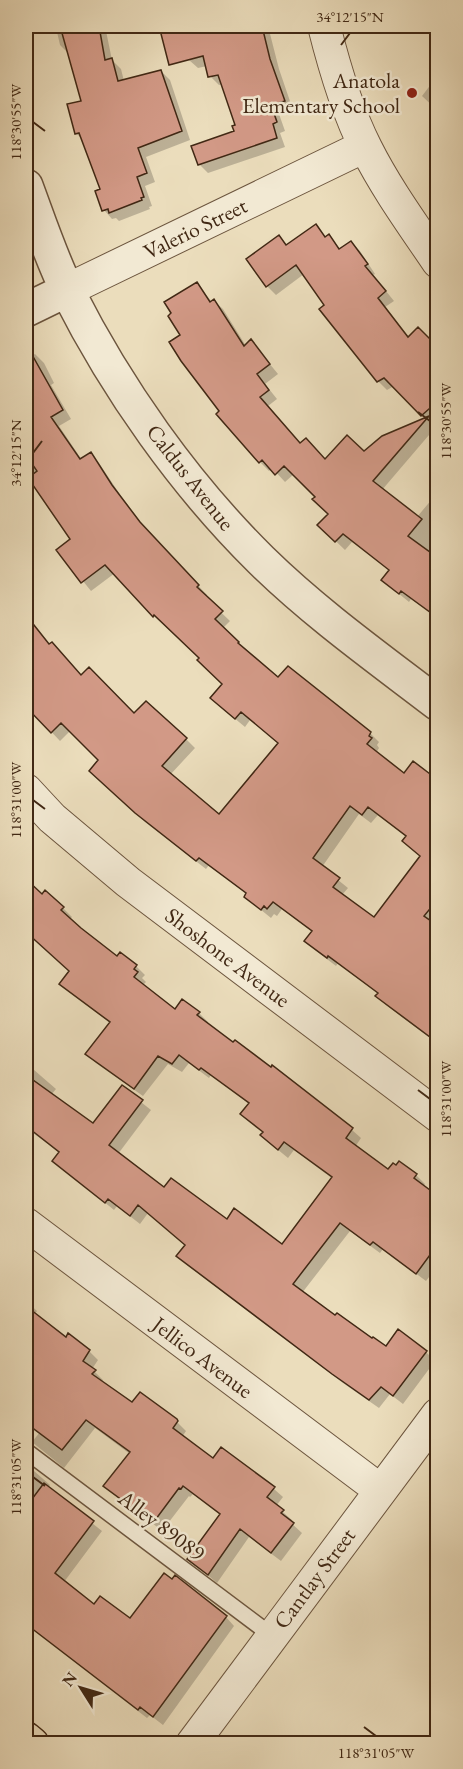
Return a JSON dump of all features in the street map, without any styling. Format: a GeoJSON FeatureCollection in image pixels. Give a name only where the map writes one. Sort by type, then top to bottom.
{"type":"FeatureCollection","features":[{"type":"Feature","properties":{"kind":"main road"},"geometry":{"type":"LineString","coordinates":[[26,1739],[32,1743]]}},
{"type":"Feature","properties":{"kind":"street"},"geometry":{"type":"LineString","coordinates":[[324,26],[365,146],[390,191],[438,262]]}},
{"type":"Feature","properties":{"kind":"street","name":"Valerio Street"},"geometry":{"type":"LineString","coordinates":[[26,310],[365,146]]}},
{"type":"Feature","properties":{"kind":"street","name":"Caldus Avenue"},"geometry":{"type":"LineString","coordinates":[[26,186],[67,290],[103,356],[202,497],[271,569],[341,630],[438,704]]}},
{"type":"Feature","properties":{"kind":"street","name":"Shoshone Avenue"},"geometry":{"type":"LineString","coordinates":[[26,790],[52,818],[128,882],[438,1116]]}},
{"type":"Feature","properties":{"kind":"street","name":"Jellico Avenue"},"geometry":{"type":"LineString","coordinates":[[26,1224],[380,1491]]}},
{"type":"Feature","properties":{"kind":"street","name":"Cantlay Street"},"geometry":{"type":"LineString","coordinates":[[192,1743],[438,1414]]}},
{"type":"Feature","properties":{"kind":"lane","name":"Alley 89089"},"geometry":{"type":"LineString","coordinates":[[26,1451],[271,1635]]}},
{"type":"Feature","properties":{"kind":"building"},"geometry":{"type":"Polygon","coordinates":[[[60,26],[99,26],[105,60],[112,58],[118,81],[161,70],[182,131],[138,148],[147,173],[137,177],[144,197],[141,198],[142,200],[109,213],[108,209],[102,211],[95,191],[100,189],[79,133],[75,134],[67,104],[81,101],[60,26]]]}},
{"type":"Feature","properties":{"kind":"building"},"geometry":{"type":"Polygon","coordinates":[[[159,26],[262,26],[270,59],[285,101],[271,105],[277,122],[273,124],[277,138],[198,165],[191,146],[234,131],[232,126],[235,125],[218,75],[208,77],[203,56],[169,65],[159,26]]]}},
{"type":"Feature","properties":{"kind":"building"},"geometry":{"type":"Polygon","coordinates":[[[316,224],[325,237],[329,234],[339,249],[351,241],[368,264],[365,266],[386,291],[378,298],[408,337],[418,327],[438,347],[438,401],[421,416],[384,378],[377,382],[319,309],[324,305],[296,265],[266,287],[246,259],[279,235],[286,245],[316,224]]]}},
{"type":"Feature","properties":{"kind":"building"},"geometry":{"type":"Polygon","coordinates":[[[197,282],[210,302],[214,299],[244,346],[251,339],[270,364],[257,374],[269,390],[260,397],[300,443],[306,438],[325,459],[347,435],[364,451],[382,436],[429,416],[373,481],[422,519],[408,536],[438,558],[438,618],[401,591],[399,594],[381,580],[389,570],[343,534],[335,542],[317,525],[328,514],[312,499],[315,497],[284,466],[275,475],[262,460],[259,463],[216,414],[219,411],[169,342],[180,335],[168,316],[171,313],[164,302],[197,282]]]}},
{"type":"Feature","properties":{"kind":"building"},"geometry":{"type":"Polygon","coordinates":[[[26,344],[63,410],[51,417],[80,459],[91,452],[140,522],[199,585],[197,587],[223,611],[215,619],[238,643],[278,677],[288,666],[371,732],[369,736],[372,738],[367,744],[404,773],[413,761],[438,780],[438,899],[424,916],[438,926],[438,1043],[375,996],[378,993],[304,941],[312,931],[273,902],[267,909],[264,906],[261,910],[244,897],[246,893],[199,858],[196,861],[135,813],[89,771],[98,760],[61,723],[51,733],[26,707],[26,615],[49,644],[52,642],[81,675],[89,667],[134,713],[146,701],[187,738],[162,766],[219,814],[278,743],[241,712],[235,719],[210,698],[222,684],[197,660],[199,658],[154,615],[153,617],[105,565],[81,583],[56,550],[70,539],[28,478],[37,471],[26,455],[26,344]],[[350,806],[313,858],[340,878],[333,887],[374,917],[420,856],[402,841],[406,836],[368,807],[362,815],[350,806]]]}},
{"type":"Feature","properties":{"kind":"building"},"geometry":{"type":"Polygon","coordinates":[[[26,879],[42,894],[45,890],[64,907],[61,910],[117,956],[120,952],[137,965],[134,969],[138,972],[134,977],[175,1009],[182,999],[200,1012],[197,1015],[233,1042],[235,1040],[271,1067],[272,1065],[353,1128],[346,1138],[388,1169],[393,1163],[396,1165],[399,1161],[417,1174],[414,1178],[438,1196],[438,1244],[416,1274],[373,1242],[370,1245],[340,1223],[293,1284],[335,1315],[337,1313],[386,1346],[398,1329],[427,1351],[393,1396],[381,1387],[369,1400],[332,1374],[176,1256],[185,1245],[138,1205],[130,1216],[108,1199],[105,1203],[52,1161],[59,1152],[26,1126],[26,1075],[93,1123],[122,1085],[143,1100],[109,1145],[164,1187],[171,1178],[227,1219],[234,1208],[282,1244],[332,1177],[284,1142],[278,1150],[260,1135],[263,1132],[240,1114],[249,1103],[179,1055],[172,1064],[158,1056],[134,1089],[85,1054],[110,1022],[59,984],[69,971],[26,932],[26,879]]]}},
{"type":"Feature","properties":{"kind":"building"},"geometry":{"type":"Polygon","coordinates":[[[26,1306],[66,1337],[68,1333],[90,1350],[83,1361],[96,1370],[92,1374],[132,1402],[140,1392],[177,1419],[173,1428],[213,1458],[221,1447],[275,1487],[267,1497],[284,1510],[281,1513],[294,1523],[271,1553],[240,1529],[208,1575],[187,1559],[220,1514],[183,1486],[179,1488],[153,1523],[103,1486],[130,1452],[86,1420],[62,1450],[26,1423],[26,1306]]]}},
{"type":"Feature","properties":{"kind":"building"},"geometry":{"type":"Polygon","coordinates":[[[44,1483],[94,1521],[55,1573],[94,1604],[100,1596],[130,1618],[164,1573],[172,1579],[175,1575],[227,1616],[153,1717],[140,1707],[138,1710],[26,1624],[26,1507],[44,1483]]]}},
{"type":"Feature","properties":{"kind":"place","name":"Anatola Elementary School"},"geometry":{"type":"Point","coordinates":[412,93]}}]}
